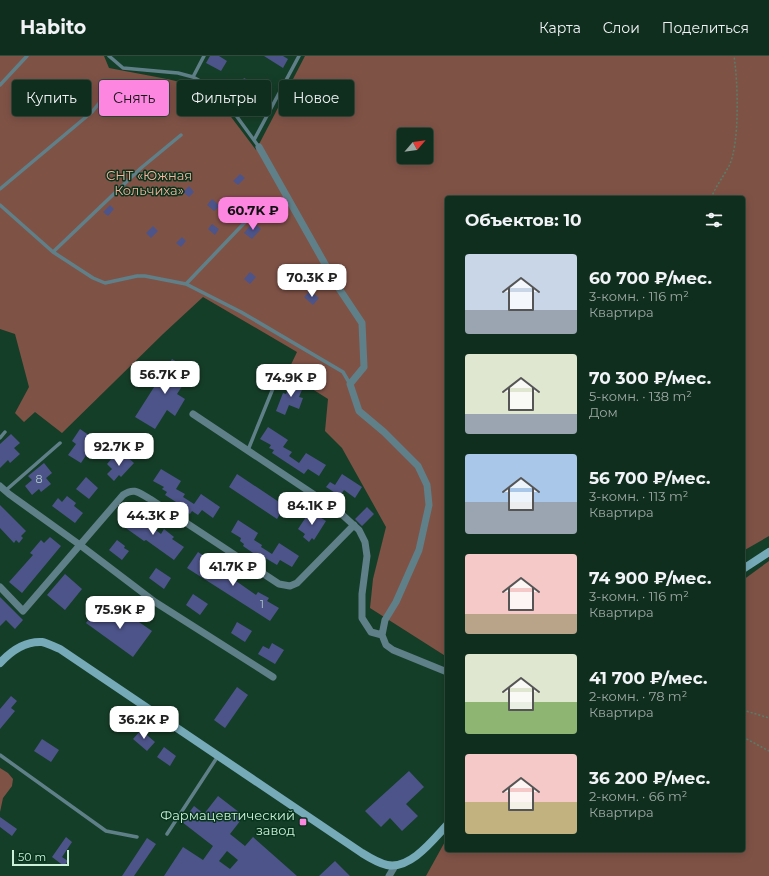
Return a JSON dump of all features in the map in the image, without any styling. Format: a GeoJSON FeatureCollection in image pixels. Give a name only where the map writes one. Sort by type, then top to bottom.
{"type":"FeatureCollection","features":[{"type":"Feature","properties":{"kind":"main road"},"geometry":{"type":"LineString","coordinates":[[745,568],[769,552]]}},
{"type":"Feature","properties":{"kind":"main road"},"geometry":{"type":"LineString","coordinates":[[0,663],[8,654],[26,643],[42,642],[60,649],[362,853],[378,862],[395,866],[404,864],[412,859],[445,828]]}},
{"type":"Feature","properties":{"kind":"street"},"geometry":{"type":"LineString","coordinates":[[259,147],[338,287],[362,323],[364,367],[350,384],[359,411],[384,432],[418,466],[427,485],[429,506],[419,550],[396,602],[385,620],[382,635],[386,645],[393,650],[445,671]]}},
{"type":"Feature","properties":{"kind":"street"},"geometry":{"type":"LineString","coordinates":[[193,414],[337,510],[359,530],[365,542],[367,556],[362,594],[362,618],[371,632],[382,635]]}},
{"type":"Feature","properties":{"kind":"street"},"geometry":{"type":"LineString","coordinates":[[2,488],[155,602],[273,677]]}},
{"type":"Feature","properties":{"kind":"street"},"geometry":{"type":"LineString","coordinates":[[0,587],[23,610],[128,491],[134,490],[150,499],[279,584],[290,586],[297,583],[354,525]]}},
{"type":"Feature","properties":{"kind":"street"},"geometry":{"type":"LineString","coordinates":[[389,876],[395,866]]}},
{"type":"Feature","properties":{"kind":"lane"},"geometry":{"type":"LineString","coordinates":[[0,85],[27,56]]}},
{"type":"Feature","properties":{"kind":"lane"},"geometry":{"type":"LineString","coordinates":[[108,56],[123,68],[178,73],[193,77],[213,88],[227,103],[259,147]]}},
{"type":"Feature","properties":{"kind":"lane"},"geometry":{"type":"LineString","coordinates":[[193,77],[204,56]]}},
{"type":"Feature","properties":{"kind":"lane"},"geometry":{"type":"LineString","coordinates":[[254,140],[299,56]]}},
{"type":"Feature","properties":{"kind":"lane"},"geometry":{"type":"LineString","coordinates":[[0,189],[92,112],[99,103]]}},
{"type":"Feature","properties":{"kind":"lane"},"geometry":{"type":"LineString","coordinates":[[53,252],[141,168],[181,135]]}},
{"type":"Feature","properties":{"kind":"lane"},"geometry":{"type":"LineString","coordinates":[[0,205],[53,252],[93,278],[105,283],[137,276],[145,276],[186,284],[241,312],[343,372],[350,384]]}},
{"type":"Feature","properties":{"kind":"lane"},"geometry":{"type":"LineString","coordinates":[[186,284],[250,217]]}},
{"type":"Feature","properties":{"kind":"lane"},"geometry":{"type":"LineString","coordinates":[[248,450],[276,381]]}},
{"type":"Feature","properties":{"kind":"lane"},"geometry":{"type":"LineString","coordinates":[[0,438],[5,432]]}},
{"type":"Feature","properties":{"kind":"lane"},"geometry":{"type":"LineString","coordinates":[[2,488],[60,443]]}},
{"type":"Feature","properties":{"kind":"lane"},"geometry":{"type":"LineString","coordinates":[[0,755],[106,831],[137,837]]}},
{"type":"Feature","properties":{"kind":"lane"},"geometry":{"type":"LineString","coordinates":[[167,834],[218,756]]}},
{"type":"Feature","properties":{"kind":"path"},"geometry":{"type":"LineString","coordinates":[[712,196],[729,165],[734,147],[736,70],[734,56]]}},
{"type":"Feature","properties":{"kind":"path"},"geometry":{"type":"LineString","coordinates":[[745,711],[769,718]]}},
{"type":"Feature","properties":{"kind":"path"},"geometry":{"type":"LineString","coordinates":[[745,738],[769,751]]}},
{"type":"Feature","properties":{"kind":"green space","name":"СНТ «Южная Кольчиха»"},"geometry":{"type":"Polygon","coordinates":[[[0,56],[104,56],[109,68],[177,81],[177,116],[230,116],[256,150],[279,106],[279,116],[354,116],[354,80],[292,80],[305,56],[769,56],[769,536],[745,550],[745,196],[445,196],[445,656],[370,608],[373,579],[386,527],[342,448],[325,431],[328,399],[287,373],[297,352],[203,297],[62,433],[35,412],[24,422],[15,413],[29,387],[15,334],[0,329],[0,56]]]}},
{"type":"Feature","properties":{"kind":"green space"},"geometry":{"type":"Polygon","coordinates":[[[769,561],[769,876],[426,876],[445,842],[445,852],[745,852],[745,579],[769,561]]]}},
{"type":"Feature","properties":{"kind":"green space"},"geometry":{"type":"Polygon","coordinates":[[[0,768],[8,773],[13,779],[12,786],[3,798],[0,812],[0,768]]]}},
{"type":"Feature","properties":{"kind":"building"},"geometry":{"type":"Polygon","coordinates":[[[210,56],[219,56],[227,61],[221,71],[206,63],[210,56]]]}},
{"type":"Feature","properties":{"kind":"building"},"geometry":{"type":"Polygon","coordinates":[[[264,56],[283,56],[288,59],[283,68],[264,56]]]}},
{"type":"Feature","properties":{"kind":"building"},"geometry":{"type":"Polygon","coordinates":[[[240,174],[245,178],[238,185],[233,181],[240,174]]]}},
{"type":"Feature","properties":{"kind":"building"},"geometry":{"type":"Polygon","coordinates":[[[189,186],[194,192],[189,197],[183,192],[189,186]]]}},
{"type":"Feature","properties":{"kind":"building"},"geometry":{"type":"Polygon","coordinates":[[[212,199],[220,206],[214,211],[207,205],[212,199]]]}},
{"type":"Feature","properties":{"kind":"building"},"geometry":{"type":"Polygon","coordinates":[[[110,205],[114,209],[108,216],[103,212],[110,205]]]}},
{"type":"Feature","properties":{"kind":"building"},"geometry":{"type":"Polygon","coordinates":[[[253,222],[261,229],[252,239],[244,233],[253,222]]]}},
{"type":"Feature","properties":{"kind":"building"},"geometry":{"type":"Polygon","coordinates":[[[212,224],[219,229],[215,235],[208,229],[212,224]]]}},
{"type":"Feature","properties":{"kind":"building"},"geometry":{"type":"Polygon","coordinates":[[[153,226],[158,231],[151,238],[146,233],[153,226]]]}},
{"type":"Feature","properties":{"kind":"building"},"geometry":{"type":"Polygon","coordinates":[[[182,237],[186,241],[181,247],[176,243],[182,237]]]}},
{"type":"Feature","properties":{"kind":"building"},"geometry":{"type":"Polygon","coordinates":[[[250,272],[256,277],[250,284],[244,279],[250,272]]]}},
{"type":"Feature","properties":{"kind":"building"},"geometry":{"type":"Polygon","coordinates":[[[310,291],[319,298],[313,305],[304,297],[310,291]]]}},
{"type":"Feature","properties":{"kind":"building"},"geometry":{"type":"Polygon","coordinates":[[[172,359],[192,371],[177,394],[185,399],[175,416],[167,410],[155,429],[135,417],[172,359]]]}},
{"type":"Feature","properties":{"kind":"building"},"geometry":{"type":"Polygon","coordinates":[[[292,380],[304,385],[299,397],[303,398],[299,409],[289,405],[285,415],[276,411],[283,393],[286,394],[292,380]]]}},
{"type":"Feature","properties":{"kind":"building"},"geometry":{"type":"Polygon","coordinates":[[[268,427],[288,440],[283,447],[292,452],[289,456],[299,463],[306,453],[326,465],[319,476],[308,469],[304,474],[272,453],[274,450],[269,448],[271,445],[260,439],[268,427]]]}},
{"type":"Feature","properties":{"kind":"building"},"geometry":{"type":"Polygon","coordinates":[[[80,429],[96,440],[81,463],[68,455],[76,444],[72,441],[80,429]]]}},
{"type":"Feature","properties":{"kind":"building"},"geometry":{"type":"Polygon","coordinates":[[[11,434],[20,443],[14,448],[20,454],[10,463],[8,460],[0,468],[0,444],[11,434]]]}},
{"type":"Feature","properties":{"kind":"building"},"geometry":{"type":"Polygon","coordinates":[[[125,455],[134,463],[121,477],[119,475],[114,481],[107,474],[112,469],[107,464],[114,456],[120,461],[125,455]]]}},
{"type":"Feature","properties":{"kind":"building"},"geometry":{"type":"Polygon","coordinates":[[[44,463],[52,473],[46,478],[51,484],[41,492],[39,489],[32,495],[25,486],[32,480],[28,476],[44,463]]]}},
{"type":"Feature","properties":{"kind":"building"},"geometry":{"type":"Polygon","coordinates":[[[161,469],[181,481],[176,489],[185,494],[183,497],[194,504],[201,494],[220,507],[213,518],[202,510],[198,515],[192,511],[190,514],[183,509],[184,507],[165,495],[167,492],[162,489],[164,487],[153,481],[161,469]]]}},
{"type":"Feature","properties":{"kind":"building"},"geometry":{"type":"Polygon","coordinates":[[[237,474],[285,506],[277,519],[229,487],[237,474]]]}},
{"type":"Feature","properties":{"kind":"building"},"geometry":{"type":"Polygon","coordinates":[[[342,474],[362,487],[355,498],[344,490],[340,496],[326,487],[330,482],[335,485],[342,474]]]}},
{"type":"Feature","properties":{"kind":"building"},"geometry":{"type":"Polygon","coordinates":[[[86,477],[98,488],[89,499],[76,489],[86,477]]]}},
{"type":"Feature","properties":{"kind":"building"},"geometry":{"type":"Polygon","coordinates":[[[67,496],[76,503],[74,506],[83,513],[75,523],[52,506],[58,498],[62,502],[67,496]]]}},
{"type":"Feature","properties":{"kind":"building"},"geometry":{"type":"Polygon","coordinates":[[[0,505],[26,531],[21,536],[23,538],[19,543],[16,540],[14,543],[0,528],[0,505]]]}},
{"type":"Feature","properties":{"kind":"building"},"geometry":{"type":"Polygon","coordinates":[[[367,507],[374,514],[362,526],[355,519],[367,507]]]}},
{"type":"Feature","properties":{"kind":"building"},"geometry":{"type":"Polygon","coordinates":[[[134,511],[144,518],[143,521],[161,534],[164,529],[174,537],[172,539],[184,547],[174,560],[123,526],[134,511]]]}},
{"type":"Feature","properties":{"kind":"building"},"geometry":{"type":"Polygon","coordinates":[[[310,511],[326,521],[314,540],[312,538],[309,542],[303,537],[305,534],[298,529],[310,511]]]}},
{"type":"Feature","properties":{"kind":"building"},"geometry":{"type":"Polygon","coordinates":[[[238,520],[258,533],[254,540],[262,545],[261,547],[272,554],[279,543],[299,556],[292,567],[280,560],[277,565],[257,553],[256,555],[243,546],[244,544],[240,541],[241,538],[231,532],[238,520]]]}},
{"type":"Feature","properties":{"kind":"building"},"geometry":{"type":"Polygon","coordinates":[[[50,537],[61,546],[22,593],[9,582],[33,555],[30,553],[41,540],[44,543],[50,537]]]}},
{"type":"Feature","properties":{"kind":"building"},"geometry":{"type":"Polygon","coordinates":[[[117,540],[129,551],[122,560],[109,550],[117,540]]]}},
{"type":"Feature","properties":{"kind":"building"},"geometry":{"type":"Polygon","coordinates":[[[198,552],[208,559],[206,562],[225,575],[227,572],[237,579],[236,581],[256,595],[258,592],[269,598],[267,601],[279,608],[270,621],[187,568],[198,552]]]}},
{"type":"Feature","properties":{"kind":"building"},"geometry":{"type":"Polygon","coordinates":[[[156,568],[171,578],[164,589],[149,578],[156,568]]]}},
{"type":"Feature","properties":{"kind":"building"},"geometry":{"type":"Polygon","coordinates":[[[65,574],[82,589],[65,610],[47,595],[65,574]]]}},
{"type":"Feature","properties":{"kind":"building"},"geometry":{"type":"Polygon","coordinates":[[[193,594],[208,604],[200,615],[186,605],[193,594]]]}},
{"type":"Feature","properties":{"kind":"building"},"geometry":{"type":"Polygon","coordinates":[[[0,597],[23,620],[15,629],[6,620],[0,626],[0,597]]]}},
{"type":"Feature","properties":{"kind":"building"},"geometry":{"type":"Polygon","coordinates":[[[99,605],[118,619],[123,611],[152,631],[133,657],[86,623],[99,605]]]}},
{"type":"Feature","properties":{"kind":"building"},"geometry":{"type":"Polygon","coordinates":[[[237,622],[252,631],[245,642],[231,633],[237,622]]]}},
{"type":"Feature","properties":{"kind":"building"},"geometry":{"type":"Polygon","coordinates":[[[272,643],[284,650],[275,664],[258,654],[263,646],[269,649],[272,643]]]}},
{"type":"Feature","properties":{"kind":"building"},"geometry":{"type":"Polygon","coordinates":[[[237,687],[248,695],[225,728],[214,720],[237,687]]]}},
{"type":"Feature","properties":{"kind":"building"},"geometry":{"type":"Polygon","coordinates":[[[11,696],[17,701],[11,708],[15,711],[0,729],[0,709],[11,696]]]}},
{"type":"Feature","properties":{"kind":"building"},"geometry":{"type":"Polygon","coordinates":[[[141,730],[155,742],[147,751],[133,739],[141,730]]]}},
{"type":"Feature","properties":{"kind":"building"},"geometry":{"type":"Polygon","coordinates":[[[42,739],[59,750],[51,762],[34,751],[42,739]]]}},
{"type":"Feature","properties":{"kind":"building"},"geometry":{"type":"Polygon","coordinates":[[[164,747],[176,756],[170,766],[157,757],[164,747]]]}},
{"type":"Feature","properties":{"kind":"building"},"geometry":{"type":"Polygon","coordinates":[[[409,771],[424,787],[406,804],[418,816],[402,831],[390,818],[381,827],[365,811],[409,771]]]}},
{"type":"Feature","properties":{"kind":"building"},"geometry":{"type":"Polygon","coordinates":[[[218,796],[244,816],[230,834],[245,846],[253,837],[297,876],[164,876],[183,847],[203,860],[213,846],[182,822],[194,806],[204,814],[218,796]],[[227,851],[219,861],[230,869],[238,860],[227,851]]]}},
{"type":"Feature","properties":{"kind":"building"},"geometry":{"type":"Polygon","coordinates":[[[0,817],[17,829],[12,836],[0,827],[0,817]]]}},
{"type":"Feature","properties":{"kind":"building"},"geometry":{"type":"Polygon","coordinates":[[[66,837],[72,842],[62,857],[68,861],[64,866],[52,857],[66,837]]]}},
{"type":"Feature","properties":{"kind":"building"},"geometry":{"type":"Polygon","coordinates":[[[147,838],[156,844],[134,876],[122,876],[147,838]]]}},
{"type":"Feature","properties":{"kind":"building"},"geometry":{"type":"Polygon","coordinates":[[[335,861],[350,876],[319,876],[335,861]]]}},
{"type":"Feature","properties":{"kind":"place","name":"Фармацевтический завод"},"geometry":{"type":"Point","coordinates":[303,822]}}]}
